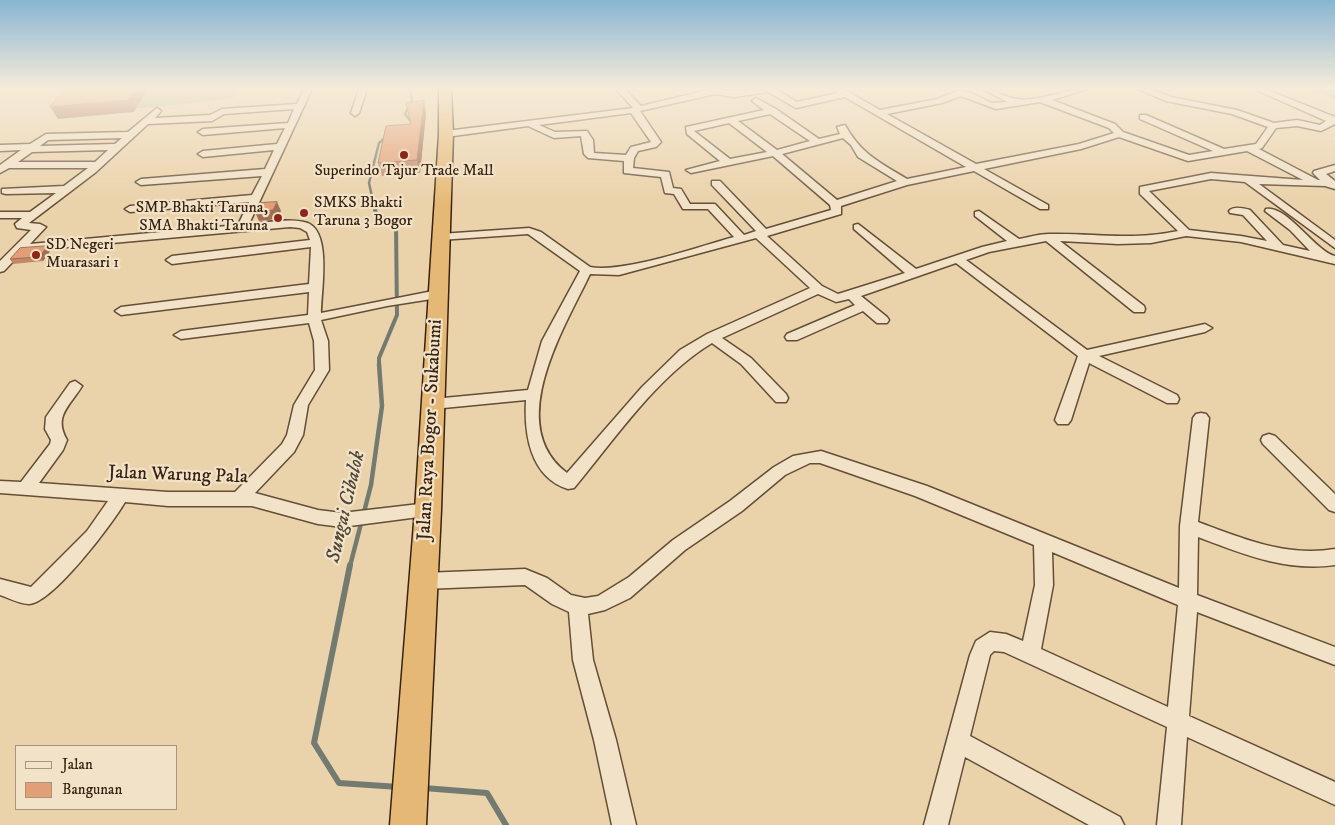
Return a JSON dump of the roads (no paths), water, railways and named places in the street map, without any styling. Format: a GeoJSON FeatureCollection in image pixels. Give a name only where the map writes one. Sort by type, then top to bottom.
{"type":"FeatureCollection","features":[{"type":"Feature","properties":{"kind":"highway","name":"Jalan Raya Bogor - Sukabumi"},"geometry":{"type":"LineString","coordinates":[[409,821],[428,510],[446,128]]}},
{"type":"Feature","properties":{"kind":"street"},"geometry":{"type":"LineString","coordinates":[[0,268],[40,227],[20,226],[30,215],[68,189],[140,128]]}},
{"type":"Feature","properties":{"kind":"street"},"geometry":{"type":"LineString","coordinates":[[203,132],[260,128]]}},
{"type":"Feature","properties":{"kind":"street"},"geometry":{"type":"LineString","coordinates":[[242,228],[291,128]]}},
{"type":"Feature","properties":{"kind":"street"},"geometry":{"type":"LineString","coordinates":[[446,134],[501,128]]}},
{"type":"Feature","properties":{"kind":"street"},"geometry":{"type":"LineString","coordinates":[[538,128],[554,135],[584,133],[588,138],[589,154],[592,156],[629,158]]}},
{"type":"Feature","properties":{"kind":"street"},"geometry":{"type":"LineString","coordinates":[[647,128],[656,142],[653,146],[634,149],[629,158],[628,170],[665,174],[669,190],[677,191],[687,207],[711,206],[741,238]]}},
{"type":"Feature","properties":{"kind":"street"},"geometry":{"type":"LineString","coordinates":[[696,128],[689,129],[690,132],[729,163]]}},
{"type":"Feature","properties":{"kind":"street"},"geometry":{"type":"LineString","coordinates":[[440,237],[529,231],[537,234],[586,270],[598,272],[630,269],[837,212],[835,204],[775,153],[740,128]]}},
{"type":"Feature","properties":{"kind":"street"},"geometry":{"type":"LineString","coordinates":[[797,128],[818,142]]}},
{"type":"Feature","properties":{"kind":"street"},"geometry":{"type":"LineString","coordinates":[[905,128],[1044,207]]}},
{"type":"Feature","properties":{"kind":"street"},"geometry":{"type":"LineString","coordinates":[[1114,128],[1118,130],[1119,134]]}},
{"type":"Feature","properties":{"kind":"street"},"geometry":{"type":"LineString","coordinates":[[1167,128],[1223,152]]}},
{"type":"Feature","properties":{"kind":"street"},"geometry":{"type":"LineString","coordinates":[[1191,158],[1261,146],[1272,128]]}},
{"type":"Feature","properties":{"kind":"street"},"geometry":{"type":"LineString","coordinates":[[691,170],[818,142],[843,130],[855,144],[861,155],[904,182]]}},
{"type":"Feature","properties":{"kind":"street"},"geometry":{"type":"LineString","coordinates":[[835,204],[904,182],[1081,146],[1119,134],[1191,158],[1205,168],[1211,176]]}},
{"type":"Feature","properties":{"kind":"street"},"geometry":{"type":"LineString","coordinates":[[4,168],[42,139],[51,136],[133,135]]}},
{"type":"Feature","properties":{"kind":"street"},"geometry":{"type":"LineString","coordinates":[[705,168],[709,146]]}},
{"type":"Feature","properties":{"kind":"street"},"geometry":{"type":"LineString","coordinates":[[0,148],[119,147]]}},
{"type":"Feature","properties":{"kind":"street"},"geometry":{"type":"LineString","coordinates":[[203,154],[280,148]]}},
{"type":"Feature","properties":{"kind":"street"},"geometry":{"type":"LineString","coordinates":[[1249,148],[1274,159],[1314,182]]}},
{"type":"Feature","properties":{"kind":"street"},"geometry":{"type":"LineString","coordinates":[[4,168],[97,165]]}},
{"type":"Feature","properties":{"kind":"street"},"geometry":{"type":"LineString","coordinates":[[1334,186],[1318,173],[1335,168]]}},
{"type":"Feature","properties":{"kind":"street"},"geometry":{"type":"LineString","coordinates":[[140,182],[269,172]]}},
{"type":"Feature","properties":{"kind":"street"},"geometry":{"type":"LineString","coordinates":[[1186,233],[1167,212],[1143,191],[1211,176],[1282,183],[1314,182],[1334,186]]}},
{"type":"Feature","properties":{"kind":"street"},"geometry":{"type":"LineString","coordinates":[[1246,179],[1335,244]]}},
{"type":"Feature","properties":{"kind":"street"},"geometry":{"type":"LineString","coordinates":[[716,183],[761,233],[818,290],[836,298],[852,295],[992,247],[1048,237],[1118,241],[1151,240],[1186,233],[1241,239],[1335,260]]}},
{"type":"Feature","properties":{"kind":"street"},"geometry":{"type":"LineString","coordinates":[[6,191],[68,189]]}},
{"type":"Feature","properties":{"kind":"street"},"geometry":{"type":"LineString","coordinates":[[130,209],[257,198]]}},
{"type":"Feature","properties":{"kind":"street"},"geometry":{"type":"LineString","coordinates":[[1234,211],[1246,212],[1279,247]]}},
{"type":"Feature","properties":{"kind":"street"},"geometry":{"type":"LineString","coordinates":[[1270,211],[1294,228],[1322,256]]}},
{"type":"Feature","properties":{"kind":"street"},"geometry":{"type":"LineString","coordinates":[[979,214],[1015,242]]}},
{"type":"Feature","properties":{"kind":"street"},"geometry":{"type":"LineString","coordinates":[[0,215],[30,215]]}},
{"type":"Feature","properties":{"kind":"street"},"geometry":{"type":"LineString","coordinates":[[0,257],[17,252],[242,228],[303,225],[312,230],[317,243],[317,287],[314,318],[321,341],[322,370],[301,405],[294,435],[288,448],[239,499]]}},
{"type":"Feature","properties":{"kind":"street"},"geometry":{"type":"LineString","coordinates":[[858,227],[914,274]]}},
{"type":"Feature","properties":{"kind":"street"},"geometry":{"type":"LineString","coordinates":[[1048,237],[1139,310]]}},
{"type":"Feature","properties":{"kind":"street"},"geometry":{"type":"LineString","coordinates":[[172,260],[317,243]]}},
{"type":"Feature","properties":{"kind":"street"},"geometry":{"type":"LineString","coordinates":[[958,259],[1084,355],[1172,399]]}},
{"type":"Feature","properties":{"kind":"street"},"geometry":{"type":"LineString","coordinates":[[586,270],[549,342],[534,394],[534,440],[545,464],[568,484],[660,376],[685,353],[712,337],[818,290]]}},
{"type":"Feature","properties":{"kind":"street"},"geometry":{"type":"LineString","coordinates":[[120,311],[317,287]]}},
{"type":"Feature","properties":{"kind":"street"},"geometry":{"type":"LineString","coordinates":[[181,335],[314,318],[386,302],[438,294]]}},
{"type":"Feature","properties":{"kind":"street"},"geometry":{"type":"LineString","coordinates":[[852,295],[882,320]]}},
{"type":"Feature","properties":{"kind":"street"},"geometry":{"type":"LineString","coordinates":[[792,337],[864,306]]}},
{"type":"Feature","properties":{"kind":"street"},"geometry":{"type":"LineString","coordinates":[[1084,355],[1206,328]]}},
{"type":"Feature","properties":{"kind":"street"},"geometry":{"type":"LineString","coordinates":[[712,337],[746,361],[781,398]]}},
{"type":"Feature","properties":{"kind":"street"},"geometry":{"type":"LineString","coordinates":[[1064,420],[1084,355]]}},
{"type":"Feature","properties":{"kind":"street"},"geometry":{"type":"LineString","coordinates":[[26,488],[59,440],[53,429],[54,417],[75,386]]}},
{"type":"Feature","properties":{"kind":"street"},"geometry":{"type":"LineString","coordinates":[[433,404],[534,394]]}},
{"type":"Feature","properties":{"kind":"street"},"geometry":{"type":"LineString","coordinates":[[1169,825],[1176,720],[1188,600],[1189,526],[1201,418]]}},
{"type":"Feature","properties":{"kind":"street"},"geometry":{"type":"LineString","coordinates":[[1269,440],[1335,505]]}},
{"type":"Feature","properties":{"kind":"street"},"geometry":{"type":"LineString","coordinates":[[423,581],[525,577],[537,581],[562,601],[578,605],[603,602],[619,594],[679,545],[743,501],[790,464],[804,457],[821,457],[836,460],[1044,540],[1188,600],[1335,656]]}},
{"type":"Feature","properties":{"kind":"street","name":"Jalan Warung Pala"},"geometry":{"type":"LineString","coordinates":[[0,487],[168,500],[239,499],[264,501],[318,517],[353,520],[428,510]]}},
{"type":"Feature","properties":{"kind":"street"},"geometry":{"type":"LineString","coordinates":[[0,587],[30,596],[37,594],[77,555],[102,526],[120,496]]}},
{"type":"Feature","properties":{"kind":"street"},"geometry":{"type":"LineString","coordinates":[[1189,526],[1254,550],[1283,557],[1316,560],[1335,557]]}},
{"type":"Feature","properties":{"kind":"street"},"geometry":{"type":"LineString","coordinates":[[1030,654],[1044,584],[1044,540]]}},
{"type":"Feature","properties":{"kind":"street"},"geometry":{"type":"LineString","coordinates":[[578,605],[583,660],[605,740],[624,825]]}},
{"type":"Feature","properties":{"kind":"street"},"geometry":{"type":"LineString","coordinates":[[936,825],[983,648],[990,641],[997,641],[1030,654],[1335,794]]}},
{"type":"Feature","properties":{"kind":"street"},"geometry":{"type":"LineString","coordinates":[[959,742],[1112,825]]}},
{"type":"Feature","properties":{"kind":"waterway","name":"Sungai Cibalok"},"geometry":{"type":"LineString","coordinates":[[375,210],[369,183],[379,143],[387,136]]}},
{"type":"Feature","properties":{"kind":"waterway","name":"Sungai Cibalok"},"geometry":{"type":"LineString","coordinates":[[375,209],[376,214],[396,225],[397,315],[379,358],[379,364]]}},
{"type":"Feature","properties":{"kind":"waterway","name":"Sungai Cibalok"},"geometry":{"type":"LineString","coordinates":[[350,566],[371,485],[382,406],[379,364]]}},
{"type":"Feature","properties":{"kind":"waterway","name":"Sungai Cibalok"},"geometry":{"type":"LineString","coordinates":[[350,565],[314,743],[339,783],[399,787]]}},
{"type":"Feature","properties":{"kind":"waterway","name":"Sungai Cibalok"},"geometry":{"type":"LineString","coordinates":[[424,788],[487,793],[506,825]]}},
{"type":"Feature","properties":{"kind":"place","name":"Superindo Tajur Trade Mall"},"geometry":{"type":"Point","coordinates":[404,155]}},
{"type":"Feature","properties":{"kind":"place","name":"SMKS Bhakti Taruna 3 Bogor"},"geometry":{"type":"Point","coordinates":[304,213]}},
{"type":"Feature","properties":{"kind":"place","name":"SMP Bhakti Taruna, SMA Bhakti Taruna"},"geometry":{"type":"Point","coordinates":[278,218]}},
{"type":"Feature","properties":{"kind":"place","name":"SD Negeri Muarasari 1"},"geometry":{"type":"Point","coordinates":[36,255]}}]}
